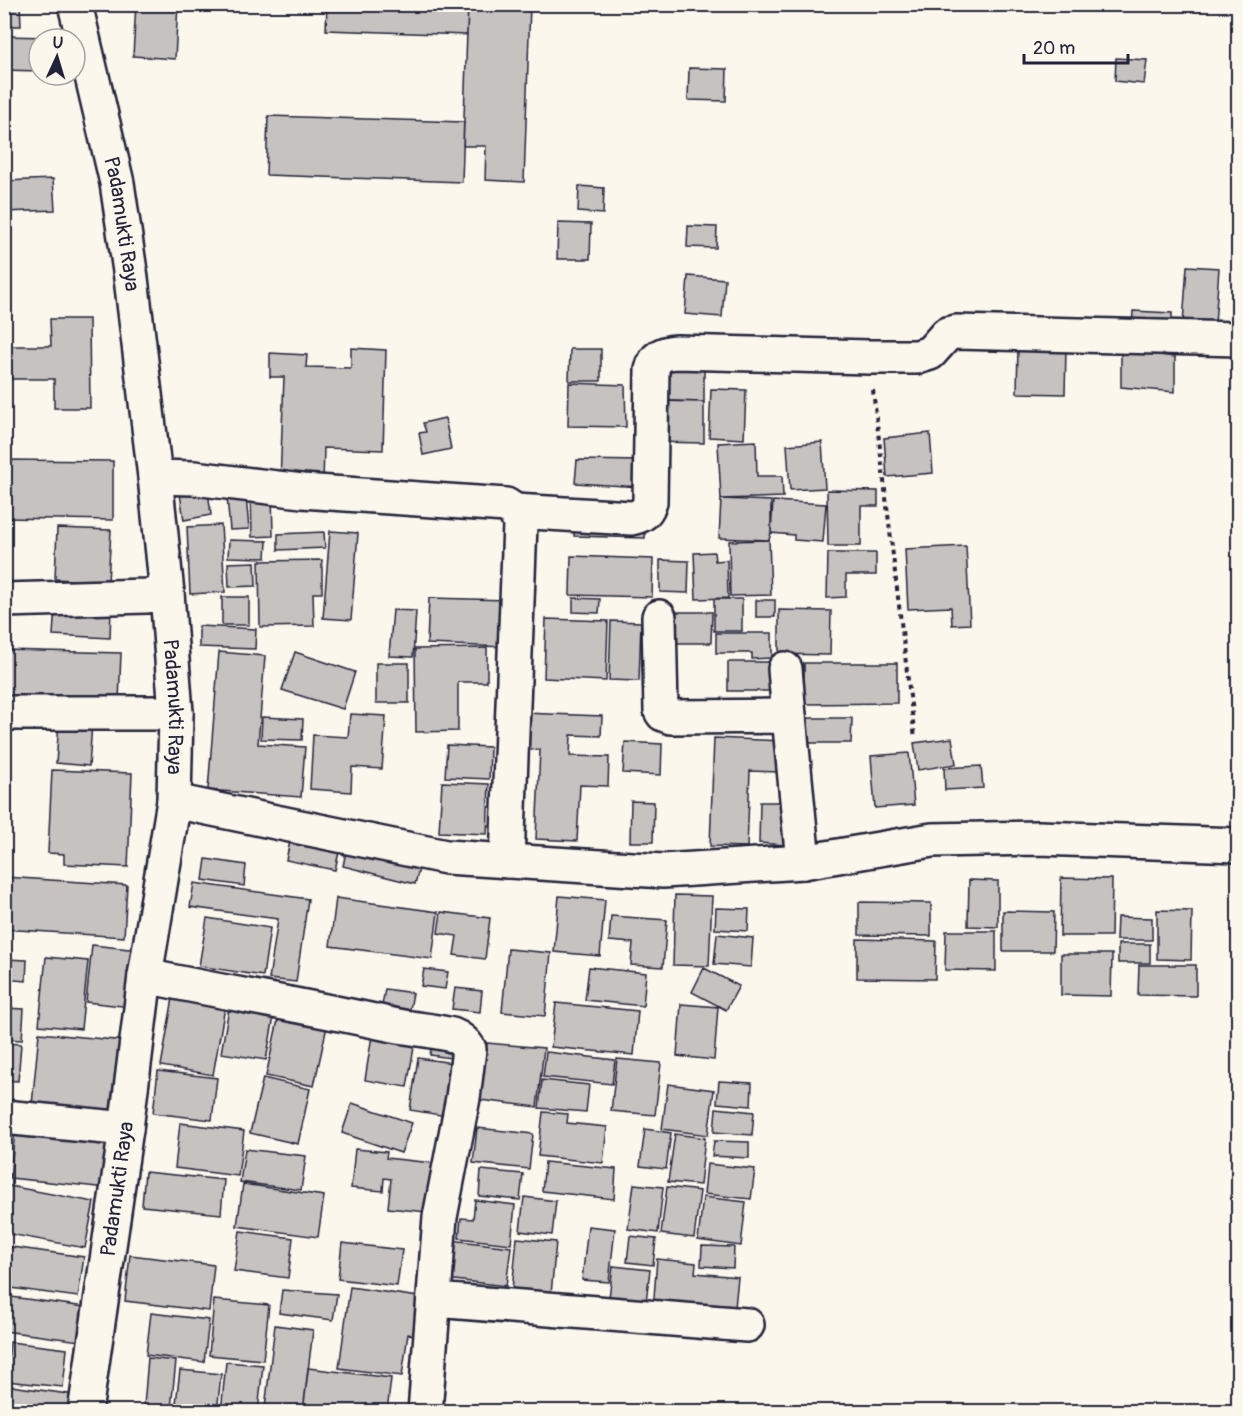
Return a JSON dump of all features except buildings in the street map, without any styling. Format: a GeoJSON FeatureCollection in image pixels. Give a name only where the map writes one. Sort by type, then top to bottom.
{"type":"FeatureCollection","features":[{"type":"Feature","properties":{"kind":"street","name":"Padamukti Raya"},"geometry":{"type":"LineString","coordinates":[[75,4],[117,183],[131,278],[155,477],[157,594],[174,801],[145,976],[126,1129],[85,1412]]}},
{"type":"Feature","properties":{"kind":"street"},"geometry":{"type":"LineString","coordinates":[[155,477],[194,478],[302,491],[506,506],[515,511],[632,518],[641,516],[647,511],[650,502],[651,370],[659,356],[666,353],[924,356],[930,353],[947,334],[956,332],[1239,339]]}},
{"type":"Feature","properties":{"kind":"street"},"geometry":{"type":"LineString","coordinates":[[507,861],[520,524],[515,511]]}},
{"type":"Feature","properties":{"kind":"street"},"geometry":{"type":"LineString","coordinates":[[4,600],[157,594]]}},
{"type":"Feature","properties":{"kind":"street"},"geometry":{"type":"LineString","coordinates":[[659,617],[661,711],[663,714],[671,717],[789,716]]}},
{"type":"Feature","properties":{"kind":"street"},"geometry":{"type":"LineString","coordinates":[[785,669],[803,862]]}},
{"type":"Feature","properties":{"kind":"street"},"geometry":{"type":"LineString","coordinates":[[4,712],[167,714]]}},
{"type":"Feature","properties":{"kind":"street"},"geometry":{"type":"LineString","coordinates":[[174,801],[446,857],[663,871],[803,862],[932,840],[1038,838],[1239,845]]}},
{"type":"Feature","properties":{"kind":"street"},"geometry":{"type":"LineString","coordinates":[[145,976],[451,1035],[466,1043],[469,1057],[463,1098],[440,1216],[425,1412]]}},
{"type":"Feature","properties":{"kind":"street"},"geometry":{"type":"LineString","coordinates":[[4,1117],[126,1129]]}},
{"type":"Feature","properties":{"kind":"street"},"geometry":{"type":"LineString","coordinates":[[435,1300],[747,1325]]}},
{"type":"Feature","properties":{"kind":"path"},"geometry":{"type":"LineString","coordinates":[[869,357],[915,738]]}}]}
